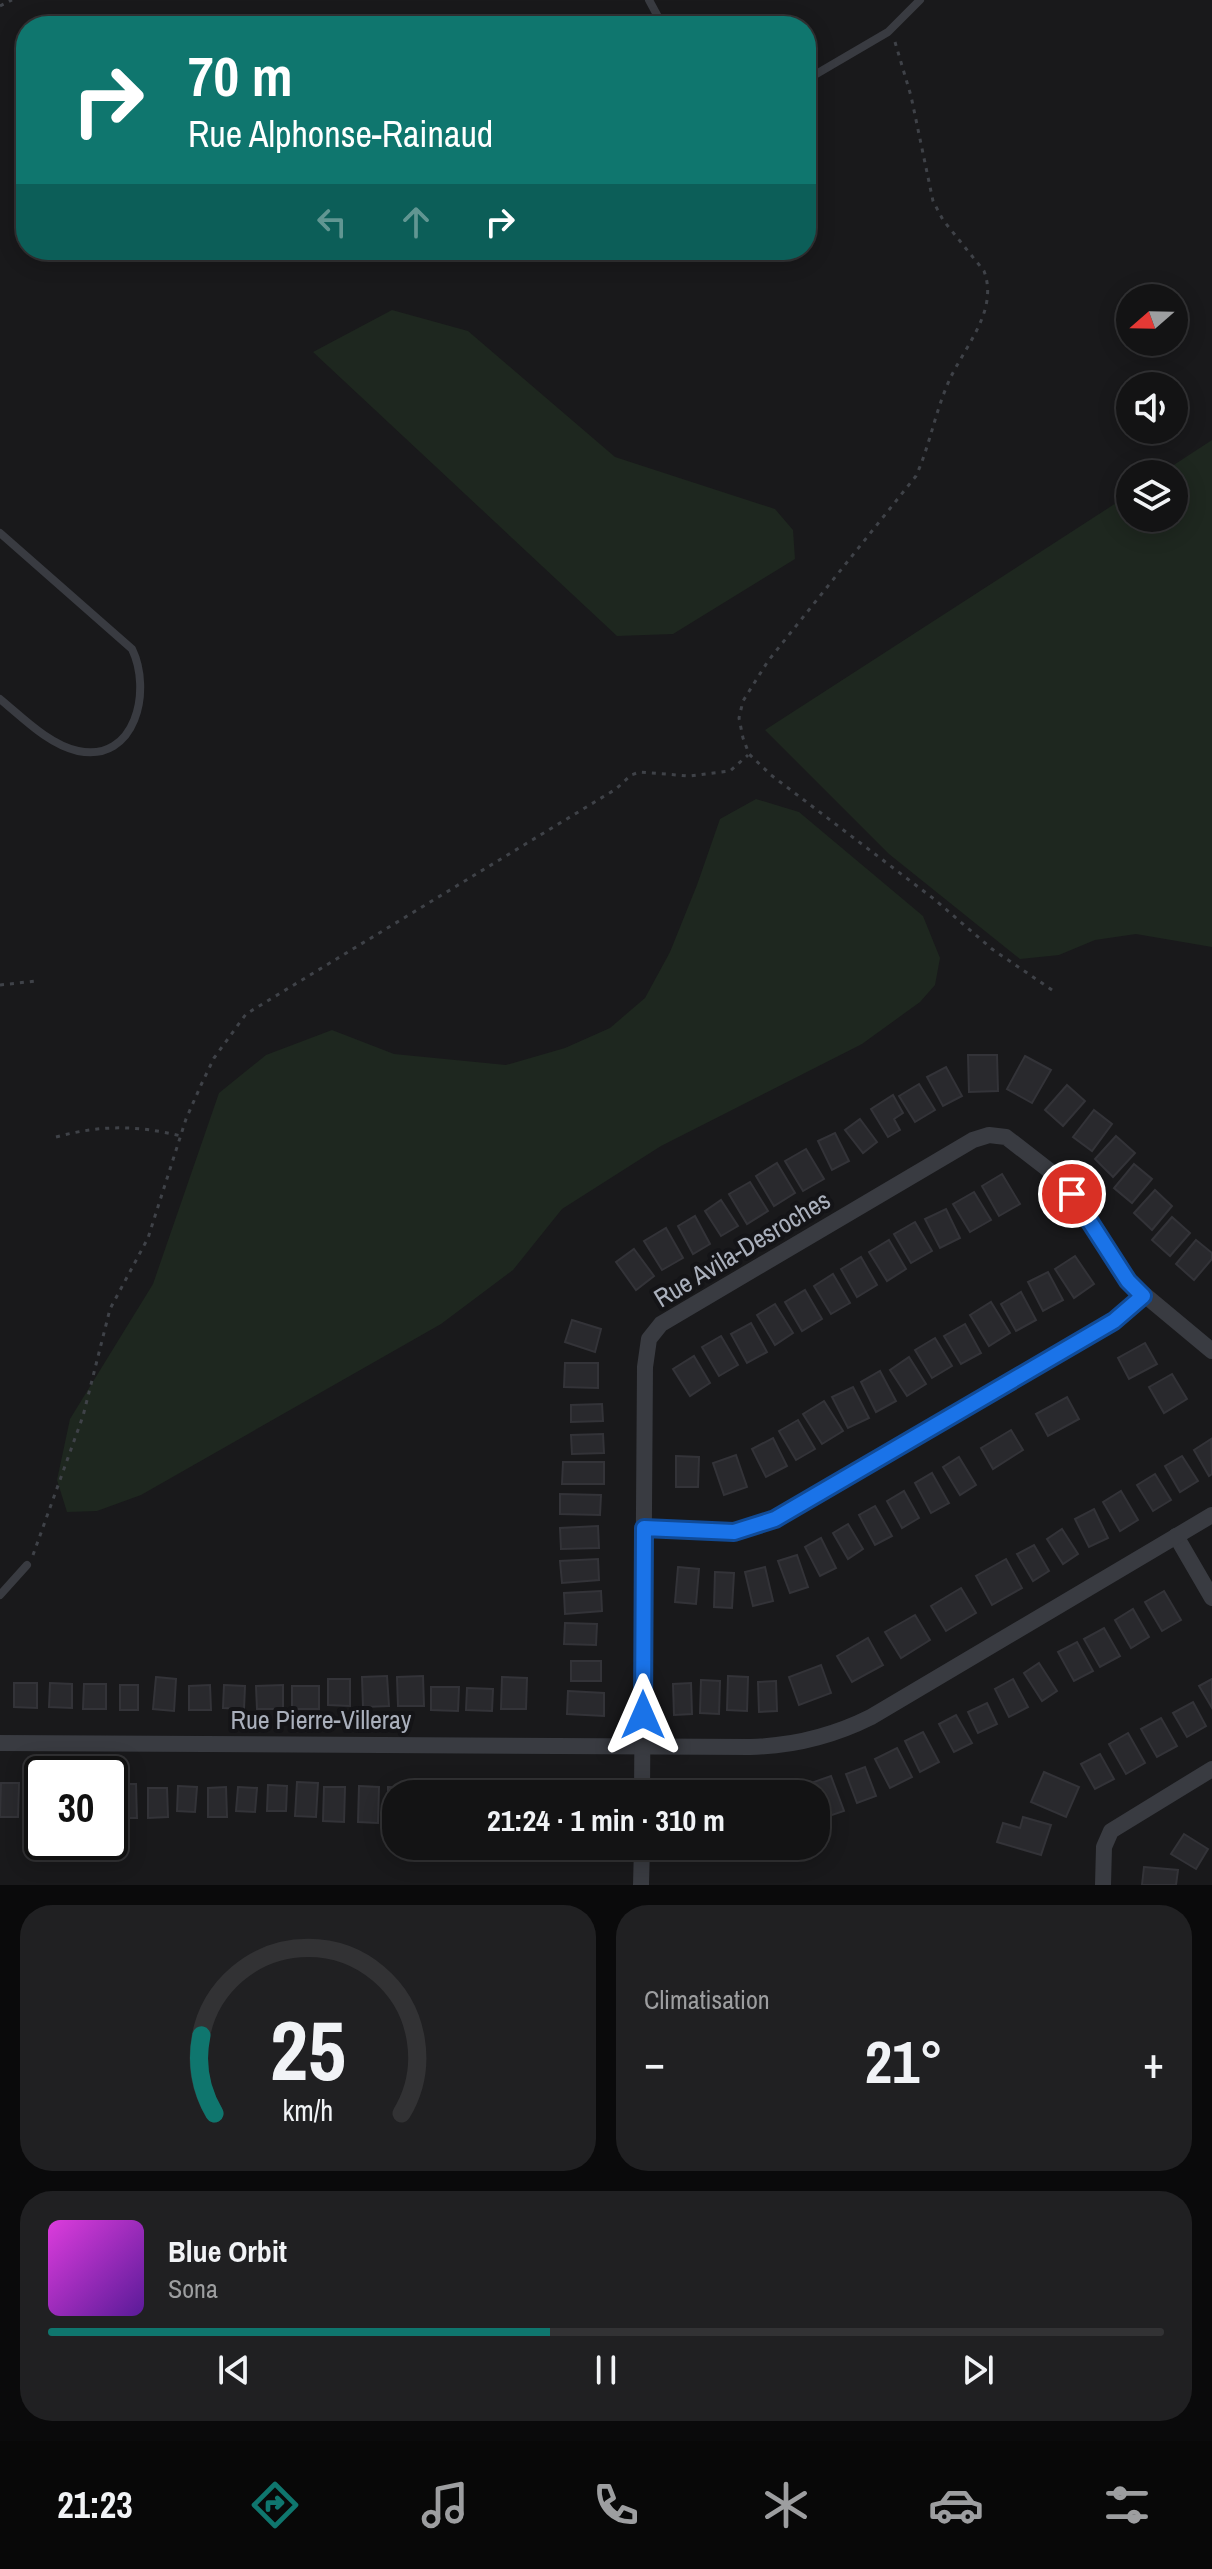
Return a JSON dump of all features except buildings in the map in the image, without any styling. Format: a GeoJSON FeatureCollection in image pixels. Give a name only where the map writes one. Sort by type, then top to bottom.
{"type":"FeatureCollection","features":[{"type":"Feature","properties":{"kind":"street","name":"Rue Avila-Desroches"},"geometry":{"type":"LineString","coordinates":[[642,1780],[645,1351],[656,1329],[973,1140],[989,1135],[1006,1137],[1050,1171],[1079,1202],[1128,1281],[1212,1351]]}},
{"type":"Feature","properties":{"kind":"street"},"geometry":{"type":"LineString","coordinates":[[644,1528],[734,1532],[775,1519],[1114,1321],[1143,1296]]}},
{"type":"Feature","properties":{"kind":"street"},"geometry":{"type":"LineString","coordinates":[[642,1746],[773,1746],[841,1731],[881,1712],[1212,1515]]}},
{"type":"Feature","properties":{"kind":"street"},"geometry":{"type":"LineString","coordinates":[[1176,1536],[1212,1598]]}},
{"type":"Feature","properties":{"kind":"street","name":"Rue Pierre-Villeray"},"geometry":{"type":"LineString","coordinates":[[0,1743],[642,1746]]}},
{"type":"Feature","properties":{"kind":"street"},"geometry":{"type":"LineString","coordinates":[[1103,1885],[1104,1847],[1111,1831],[1212,1769]]}},
{"type":"Feature","properties":{"kind":"street"},"geometry":{"type":"LineString","coordinates":[[641,1885],[642,1860]]}},
{"type":"Feature","properties":{"kind":"lane"},"geometry":{"type":"LineString","coordinates":[[816,74],[888,32],[920,0]]}},
{"type":"Feature","properties":{"kind":"lane"},"geometry":{"type":"LineString","coordinates":[[0,533],[132,649],[142,681],[139,703],[126,735],[113,747],[96,752],[75,751],[38,730],[0,699]]}},
{"type":"Feature","properties":{"kind":"lane"},"geometry":{"type":"LineString","coordinates":[[0,1595],[27,1565]]}},
{"type":"Feature","properties":{"kind":"path"},"geometry":{"type":"LineString","coordinates":[[0,6],[12,0]]}},
{"type":"Feature","properties":{"kind":"path"},"geometry":{"type":"LineString","coordinates":[[888,32],[895,42],[911,96],[933,201],[943,220],[984,271],[988,281],[987,299],[982,320],[949,379],[916,476],[807,610],[748,691],[739,718],[740,730],[749,754],[771,775],[934,899],[992,949],[1055,992]]}},
{"type":"Feature","properties":{"kind":"path"},"geometry":{"type":"LineString","coordinates":[[27,1565],[35,1551],[83,1416],[110,1309],[148,1238],[181,1136],[214,1058],[246,1014],[616,789],[631,775],[649,771],[689,776],[721,773],[730,771],[749,754]]}},
{"type":"Feature","properties":{"kind":"path"},"geometry":{"type":"LineString","coordinates":[[0,985],[36,981]]}},
{"type":"Feature","properties":{"kind":"path"},"geometry":{"type":"LineString","coordinates":[[56,1137],[112,1126],[148,1128],[181,1136]]}},
{"type":"Feature","properties":{"kind":"shaded area"},"geometry":{"type":"Polygon","coordinates":[[[392,310],[468,331],[615,457],[775,509],[793,530],[795,559],[673,634],[617,636],[313,352],[392,310]]]}},
{"type":"Feature","properties":{"kind":"shaded area"},"geometry":{"type":"Polygon","coordinates":[[[1212,440],[1212,947],[1136,934],[1095,940],[1059,955],[1020,959],[889,854],[765,730],[1116,503],[1116,532],[1188,532],[1188,460],[1181,460],[1212,440]]]}},
{"type":"Feature","properties":{"kind":"shaded area"},"geometry":{"type":"Polygon","coordinates":[[[756,799],[799,812],[923,916],[940,958],[935,985],[920,1002],[862,1044],[661,1146],[562,1209],[513,1270],[441,1324],[141,1495],[97,1511],[67,1512],[57,1480],[70,1419],[153,1284],[219,1093],[266,1055],[332,1030],[394,1054],[506,1065],[565,1048],[610,1028],[645,998],[670,952],[720,819],[756,799]]]}},
{"type":"Feature","properties":{"kind":"route"},"geometry":{"type":"LineString","coordinates":[[643,1715],[644,1528],[734,1532],[787,1514],[1114,1321],[1143,1296],[1128,1281],[1072,1194]]}}]}
